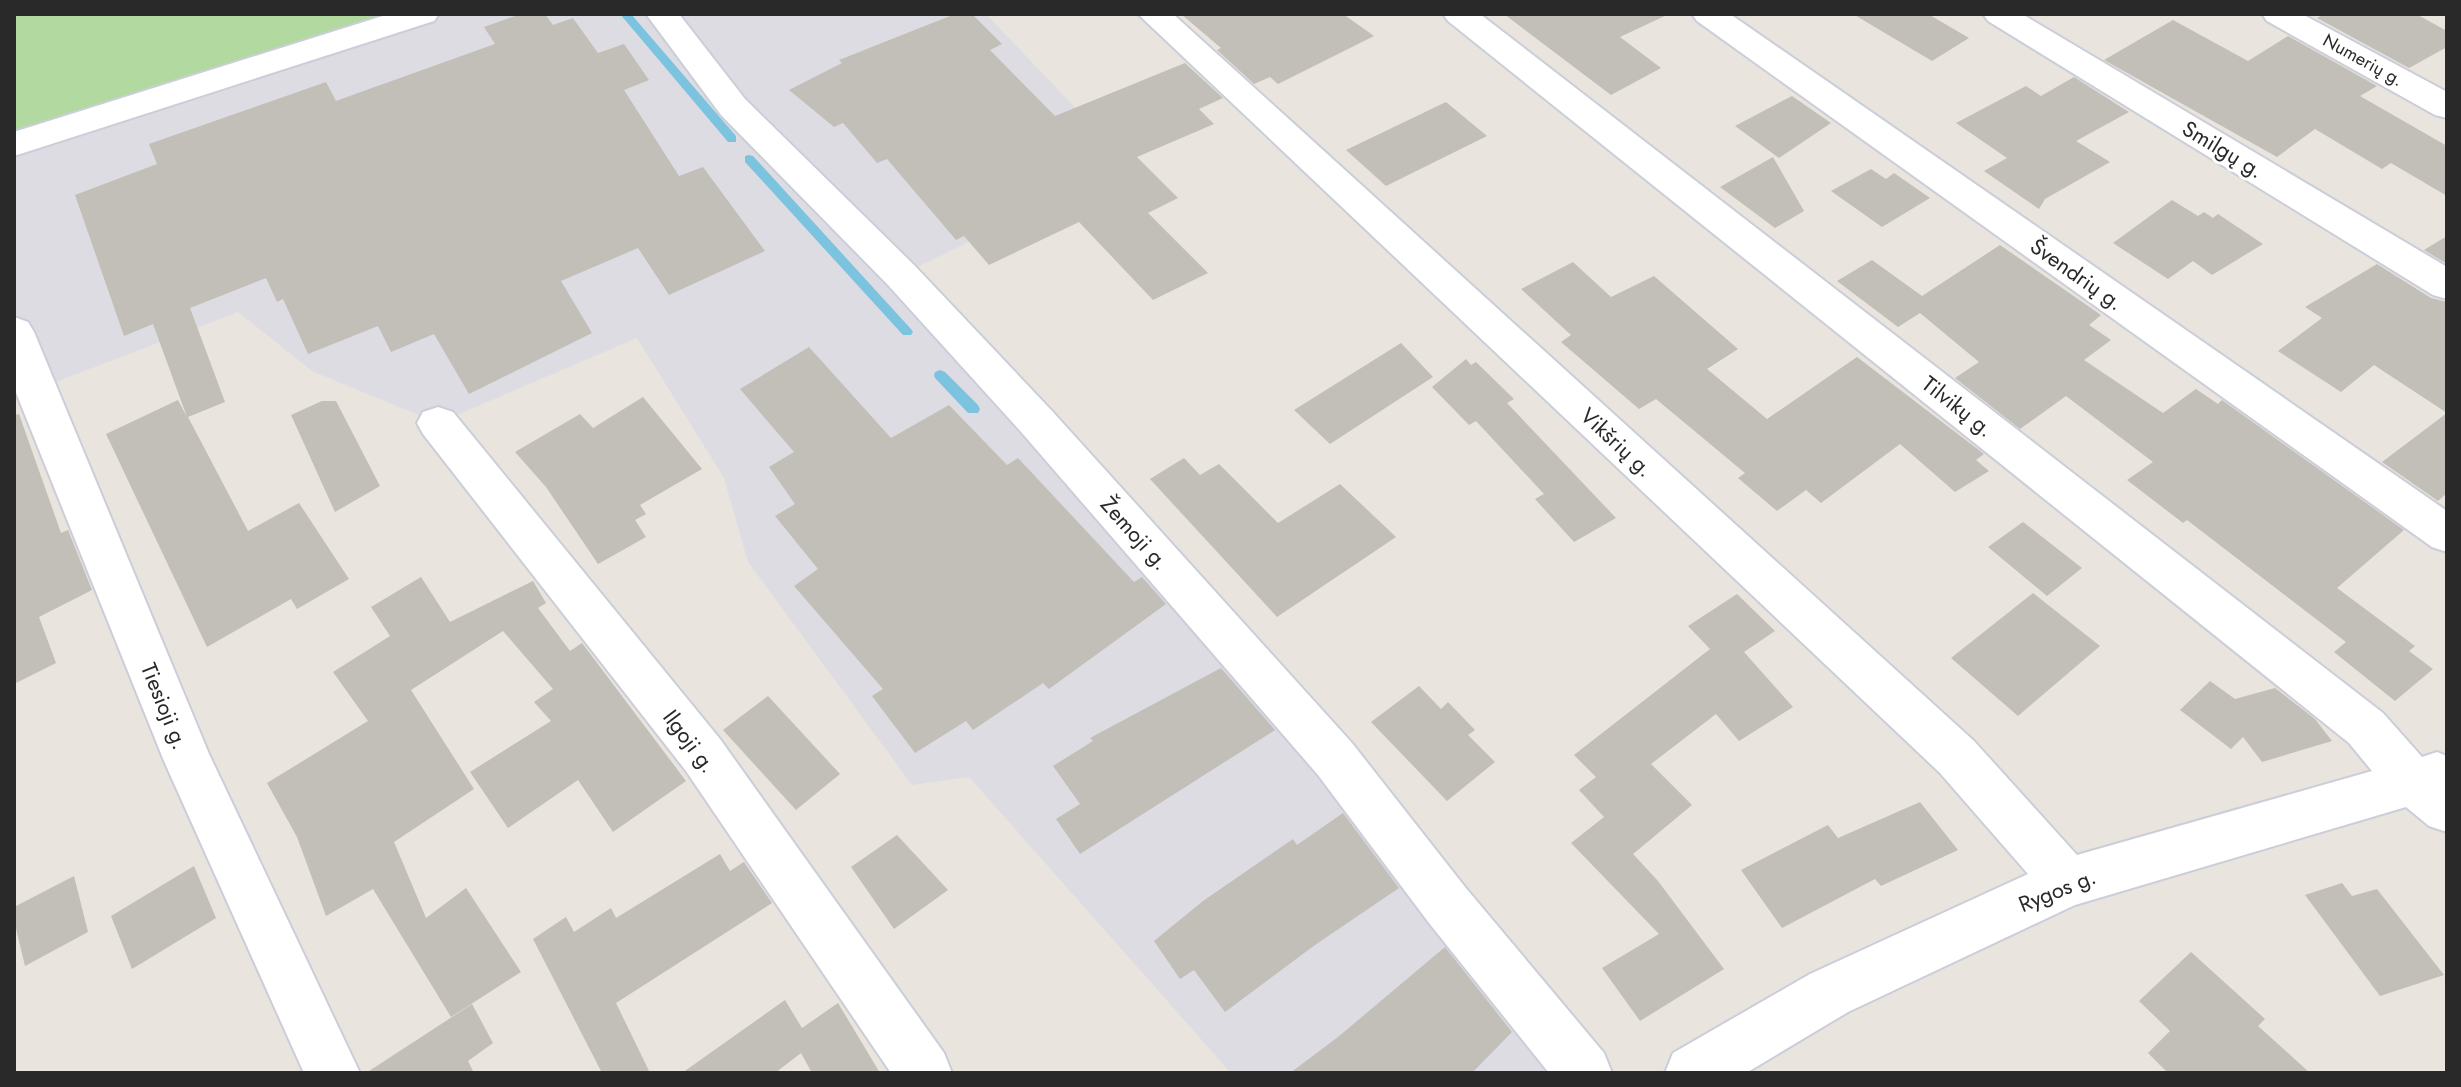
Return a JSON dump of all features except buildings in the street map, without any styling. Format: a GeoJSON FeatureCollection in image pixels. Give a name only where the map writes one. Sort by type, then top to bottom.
{"type":"FeatureCollection","features":[{"type":"Feature","properties":{"kind":"street"},"geometry":{"type":"LineString","coordinates":[[14,144],[423,14]]}},
{"type":"Feature","properties":{"kind":"street","name":"Žemoji g."},"geometry":{"type":"LineString","coordinates":[[662,14],[733,107],[901,275],[1037,422],[1335,759],[1584,1073]]}},
{"type":"Feature","properties":{"kind":"street","name":"Vikšrių g."},"geometry":{"type":"LineString","coordinates":[[1154,14],[1957,757],[2068,882]]}},
{"type":"Feature","properties":{"kind":"street","name":"Tilvikų g."},"geometry":{"type":"LineString","coordinates":[[1459,14],[2354,718],[2435,787]]}},
{"type":"Feature","properties":{"kind":"street","name":"Švendrių g."},"geometry":{"type":"LineString","coordinates":[[1708,14],[2447,534]]}},
{"type":"Feature","properties":{"kind":"street","name":"Smilgų g."},"geometry":{"type":"LineString","coordinates":[[1999,14],[2447,285]]}},
{"type":"Feature","properties":{"kind":"street","name":"Numerių g."},"geometry":{"type":"LineString","coordinates":[[2278,14],[2447,107]]}},
{"type":"Feature","properties":{"kind":"street","name":"Tiesioji g."},"geometry":{"type":"LineString","coordinates":[[14,332],[188,761],[332,1073]]}},
{"type":"Feature","properties":{"kind":"street","name":"Ilgoji g."},"geometry":{"type":"LineString","coordinates":[[438,423],[703,755],[924,1073]]}},
{"type":"Feature","properties":{"kind":"street","name":"Rygos g."},"geometry":{"type":"LineString","coordinates":[[1693,1073],[1829,993],[2068,882],[2435,787]]}},
{"type":"Feature","properties":{"kind":"shaded area"},"geometry":{"type":"Polygon","coordinates":[[[423,14],[986,14],[1129,164],[901,275],[1584,1073],[1231,1073],[969,777],[912,785],[748,562],[724,478],[637,338],[438,423],[312,371],[238,312],[35,390],[14,332],[14,144],[423,14]]]}},
{"type":"Feature","properties":{"kind":"green space"},"geometry":{"type":"Polygon","coordinates":[[[15,14],[423,14],[14,144],[15,14]]]}},
{"type":"Feature","properties":{"kind":"waterway"},"geometry":{"type":"LineString","coordinates":[[625,14],[732,139]]}},
{"type":"Feature","properties":{"kind":"waterway"},"geometry":{"type":"LineString","coordinates":[[749,159],[907,332]]}},
{"type":"Feature","properties":{"kind":"waterway"},"geometry":{"type":"LineString","coordinates":[[940,375],[973,409]]}}]}
